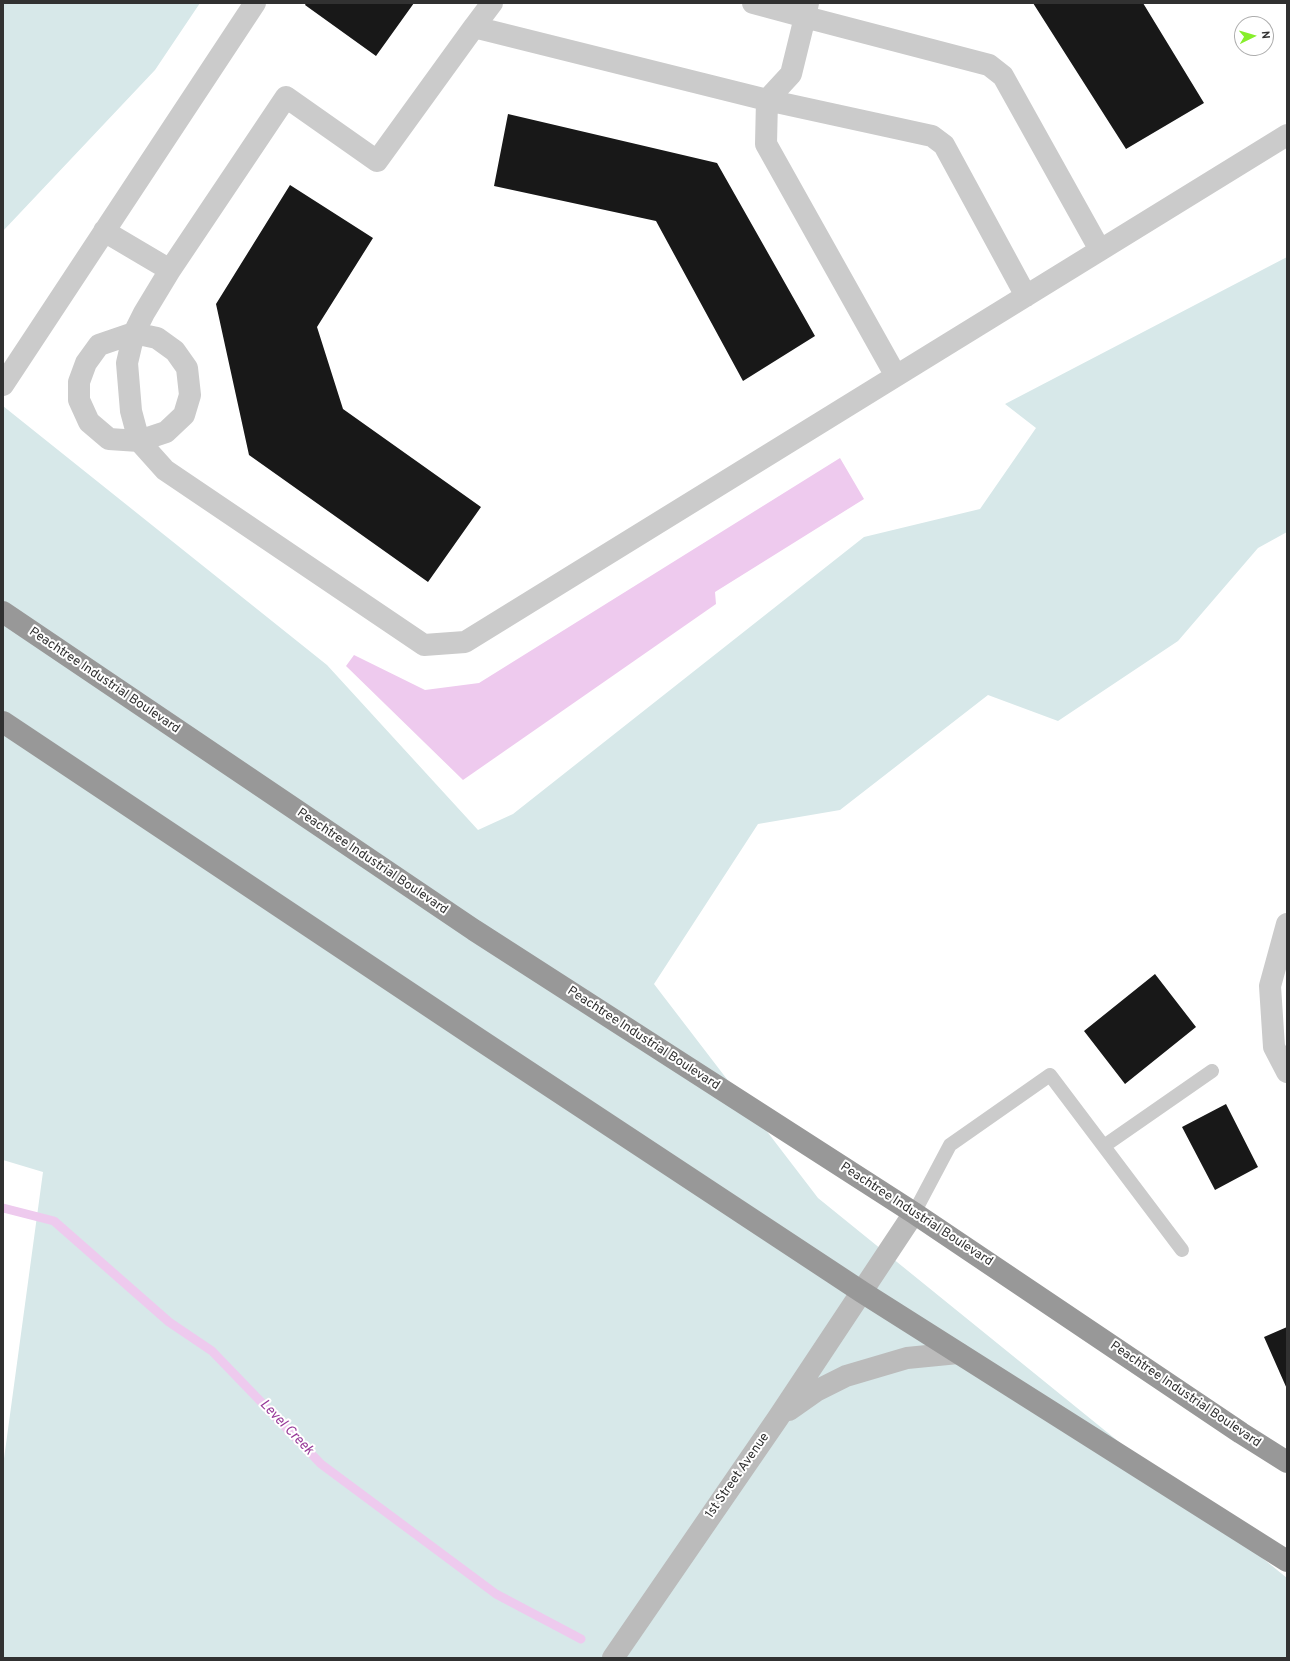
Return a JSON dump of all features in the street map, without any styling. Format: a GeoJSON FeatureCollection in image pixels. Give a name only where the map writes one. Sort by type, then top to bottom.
{"type":"FeatureCollection","features":[{"type":"Feature","properties":{"kind":"highway","name":"Peachtree Industrial Boulevard"},"geometry":{"type":"LineString","coordinates":[[3,612],[474,930],[914,1213],[1241,1433],[1287,1462]]}},
{"type":"Feature","properties":{"kind":"highway"},"geometry":{"type":"LineString","coordinates":[[3,722],[483,1042],[862,1292],[1287,1561]]}},
{"type":"Feature","properties":{"kind":"street"},"geometry":{"type":"LineString","coordinates":[[3,385],[255,3]]}},
{"type":"Feature","properties":{"kind":"street"},"geometry":{"type":"LineString","coordinates":[[492,3],[377,161],[286,98],[170,270],[134,333],[127,363],[131,411],[139,441],[165,470],[424,645],[465,642],[1287,135]]}},
{"type":"Feature","properties":{"kind":"street"},"geometry":{"type":"LineString","coordinates":[[753,3],[806,10],[989,65],[1003,76],[1100,250]]}},
{"type":"Feature","properties":{"kind":"street"},"geometry":{"type":"LineString","coordinates":[[806,10],[790,74],[766,100],[766,144],[896,376]]}},
{"type":"Feature","properties":{"kind":"street"},"geometry":{"type":"LineString","coordinates":[[474,27],[766,100],[932,136],[944,145],[1026,296]]}},
{"type":"Feature","properties":{"kind":"street"},"geometry":{"type":"LineString","coordinates":[[104,232],[170,270]]}},
{"type":"Feature","properties":{"kind":"street"},"geometry":{"type":"LineString","coordinates":[[134,333],[157,338],[175,351],[187,368],[190,395],[184,415],[166,432],[139,441],[110,439],[89,422],[79,400],[79,382],[86,363],[99,345],[134,333]]}},
{"type":"Feature","properties":{"kind":"street"},"geometry":{"type":"LineString","coordinates":[[1287,924],[1270,986],[1274,1047],[1287,1072]]}},
{"type":"Feature","properties":{"kind":"street"},"geometry":{"type":"LineString","coordinates":[[862,1292],[914,1213]]}},
{"type":"Feature","properties":{"kind":"street","name":"1st Street Avenue"},"geometry":{"type":"LineString","coordinates":[[613,1658],[778,1418],[862,1292]]}},
{"type":"Feature","properties":{"kind":"street"},"geometry":{"type":"LineString","coordinates":[[778,1418],[816,1391],[846,1376],[907,1358],[958,1353]]}},
{"type":"Feature","properties":{"kind":"lane"},"geometry":{"type":"LineString","coordinates":[[1104,1146],[1212,1071]]}},
{"type":"Feature","properties":{"kind":"lane"},"geometry":{"type":"LineString","coordinates":[[914,1213],[950,1145],[1050,1075],[1182,1250]]}},
{"type":"Feature","properties":{"kind":"shaded area"},"geometry":{"type":"Polygon","coordinates":[[[3,3],[200,3],[155,70],[3,231],[3,3]]]}},
{"type":"Feature","properties":{"kind":"shaded area"},"geometry":{"type":"Polygon","coordinates":[[[1287,257],[1287,532],[1258,548],[1178,641],[1058,721],[988,695],[840,810],[758,824],[654,984],[818,1198],[1287,1578],[1287,1658],[3,1658],[3,1466],[43,1172],[3,1160],[3,406],[327,665],[478,830],[513,814],[864,537],[980,509],[1036,428],[1005,404],[1287,257]]]}},
{"type":"Feature","properties":{"kind":"shaded area"},"geometry":{"type":"Polygon","coordinates":[[[840,458],[864,499],[715,592],[716,604],[463,780],[346,666],[354,655],[425,690],[479,683],[840,458]]]}},
{"type":"Feature","properties":{"kind":"building"},"geometry":{"type":"Polygon","coordinates":[[[306,3],[414,3],[376,56],[305,5],[306,3]]]}},
{"type":"Feature","properties":{"kind":"building"},"geometry":{"type":"Polygon","coordinates":[[[1033,3],[1143,3],[1204,103],[1126,149],[1033,3]]]}},
{"type":"Feature","properties":{"kind":"building"},"geometry":{"type":"Polygon","coordinates":[[[508,114],[717,163],[815,336],[743,381],[656,221],[494,186],[508,114]]]}},
{"type":"Feature","properties":{"kind":"building"},"geometry":{"type":"Polygon","coordinates":[[[290,185],[373,238],[317,327],[343,409],[481,507],[428,582],[249,455],[216,304],[290,185]]]}},
{"type":"Feature","properties":{"kind":"building"},"geometry":{"type":"Polygon","coordinates":[[[1155,974],[1196,1027],[1125,1084],[1084,1031],[1155,974]]]}},
{"type":"Feature","properties":{"kind":"building"},"geometry":{"type":"Polygon","coordinates":[[[1226,1104],[1258,1167],[1215,1190],[1182,1127],[1226,1104]]]}},
{"type":"Feature","properties":{"kind":"building"},"geometry":{"type":"Polygon","coordinates":[[[1287,1327],[1287,1389],[1264,1337],[1287,1327]]]}},
{"type":"Feature","properties":{"kind":"waterway","name":"Level Creek"},"geometry":{"type":"LineString","coordinates":[[3,1208],[54,1221],[169,1322],[212,1351],[321,1464],[496,1594],[581,1639]]}}]}
